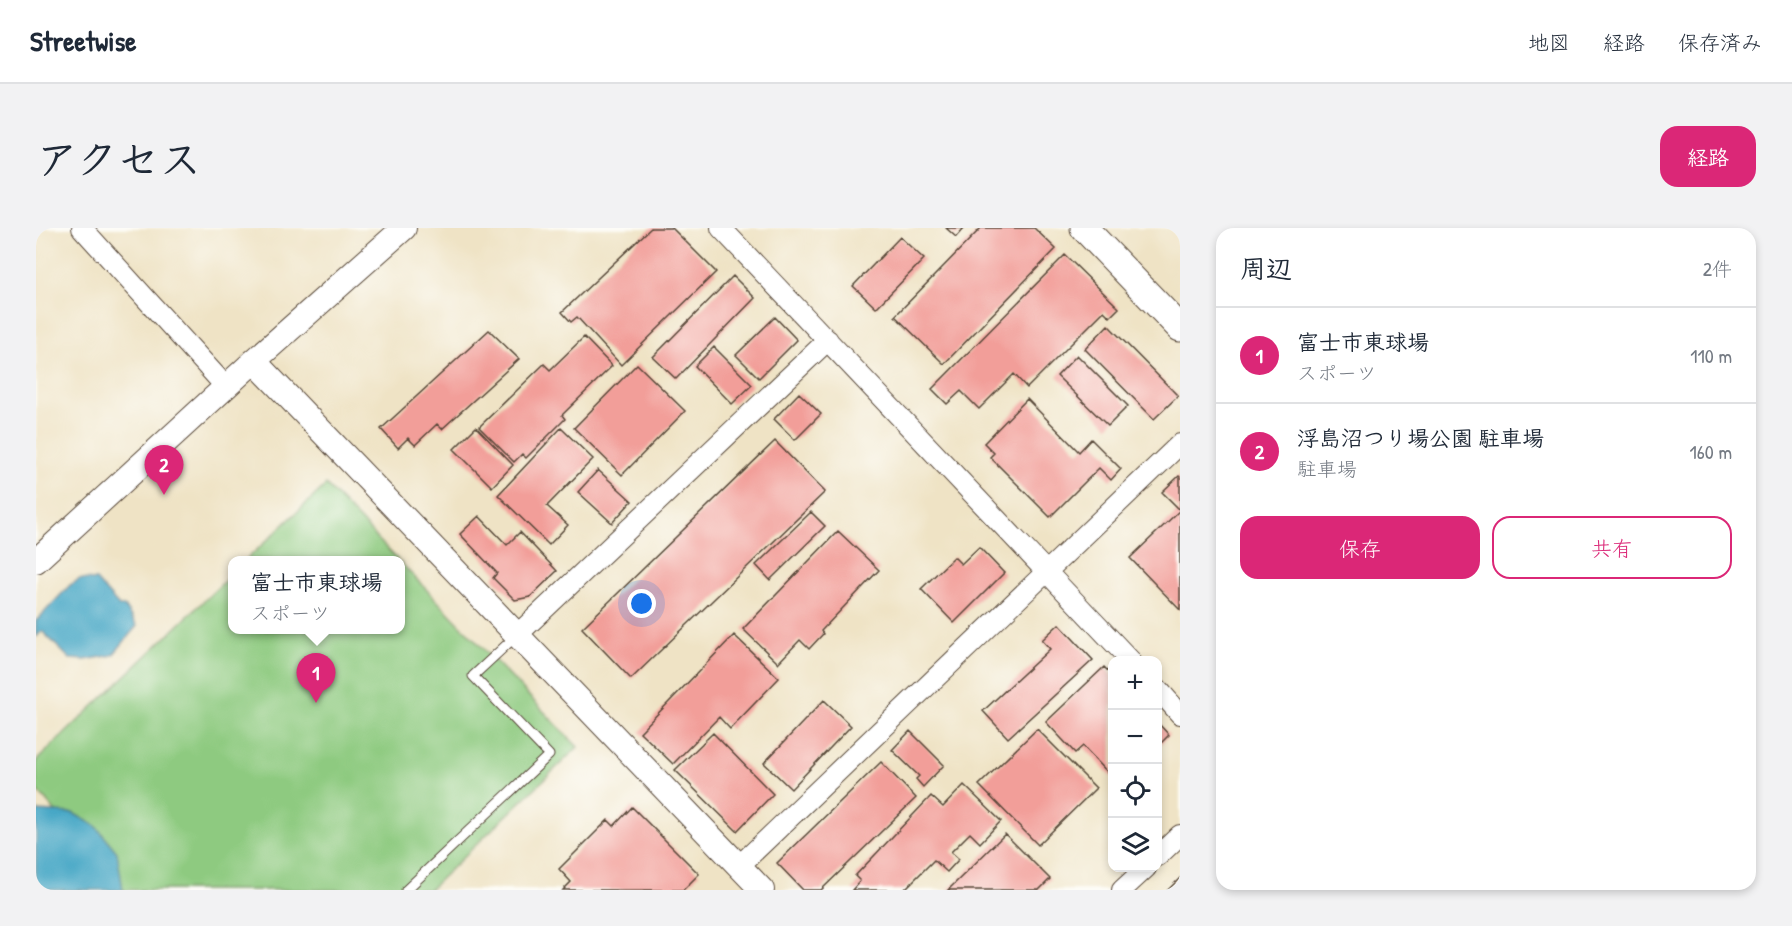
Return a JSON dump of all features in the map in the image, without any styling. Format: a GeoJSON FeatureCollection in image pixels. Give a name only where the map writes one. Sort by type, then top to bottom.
{"type":"FeatureCollection","features":[{"type":"Feature","properties":{"kind":"main road"},"geometry":{"type":"LineString","coordinates":[[1084,228],[1180,328]]}},
{"type":"Feature","properties":{"kind":"street"},"geometry":{"type":"LineString","coordinates":[[82,228],[226,387]]}},
{"type":"Feature","properties":{"kind":"street"},"geometry":{"type":"LineString","coordinates":[[36,561],[254,361],[404,228]]}},
{"type":"Feature","properties":{"kind":"street"},"geometry":{"type":"LineString","coordinates":[[721,228],[1127,656]]}},
{"type":"Feature","properties":{"kind":"street"},"geometry":{"type":"LineString","coordinates":[[517,635],[828,340]]}},
{"type":"Feature","properties":{"kind":"street"},"geometry":{"type":"LineString","coordinates":[[254,361],[762,890]]}},
{"type":"Feature","properties":{"kind":"street"},"geometry":{"type":"LineString","coordinates":[[739,866],[1180,444]]}},
{"type":"Feature","properties":{"kind":"street"},"geometry":{"type":"LineString","coordinates":[[1162,694],[1180,714]]}},
{"type":"Feature","properties":{"kind":"street"},"geometry":{"type":"LineString","coordinates":[[1162,852],[1180,835]]}},
{"type":"Feature","properties":{"kind":"street"},"geometry":{"type":"LineString","coordinates":[[1122,890],[1141,872]]}},
{"type":"Feature","properties":{"kind":"lane"},"geometry":{"type":"LineString","coordinates":[[406,890],[549,755],[473,676],[517,635]]}},
{"type":"Feature","properties":{"kind":"green space"},"geometry":{"type":"Polygon","coordinates":[[[326,485],[394,556],[250,556],[326,485]]]}},
{"type":"Feature","properties":{"kind":"green space"},"geometry":{"type":"Polygon","coordinates":[[[405,567],[578,747],[429,890],[123,890],[36,789],[36,761],[228,578],[228,634],[405,634],[405,567]]]}},
{"type":"Feature","properties":{"kind":"water"},"geometry":{"type":"Polygon","coordinates":[[[80,579],[96,580],[119,606],[124,606],[137,626],[113,655],[85,660],[70,659],[42,631],[36,637],[36,621],[70,585],[80,579]]]}},
{"type":"Feature","properties":{"kind":"water"},"geometry":{"type":"Polygon","coordinates":[[[36,811],[73,813],[96,826],[117,852],[123,890],[36,890],[36,811]]]}},
{"type":"Feature","properties":{"kind":"building"},"geometry":{"type":"Polygon","coordinates":[[[651,228],[672,228],[716,272],[621,365],[577,317],[571,322],[562,312],[651,228]]]}},
{"type":"Feature","properties":{"kind":"building"},"geometry":{"type":"Polygon","coordinates":[[[946,228],[964,228],[956,237],[946,228]]]}},
{"type":"Feature","properties":{"kind":"building"},"geometry":{"type":"Polygon","coordinates":[[[981,228],[1034,228],[1056,249],[944,364],[895,316],[981,228]]]}},
{"type":"Feature","properties":{"kind":"building"},"geometry":{"type":"Polygon","coordinates":[[[900,237],[924,259],[876,308],[853,286],[900,237]]]}},
{"type":"Feature","properties":{"kind":"building"},"geometry":{"type":"Polygon","coordinates":[[[1065,255],[1119,308],[1110,317],[1104,311],[1027,388],[1014,374],[979,409],[961,391],[947,404],[932,389],[1065,255]]]}},
{"type":"Feature","properties":{"kind":"building"},"geometry":{"type":"Polygon","coordinates":[[[733,276],[755,298],[676,379],[653,357],[733,276]]]}},
{"type":"Feature","properties":{"kind":"building"},"geometry":{"type":"Polygon","coordinates":[[[775,317],[797,340],[759,378],[736,355],[775,317]]]}},
{"type":"Feature","properties":{"kind":"building"},"geometry":{"type":"Polygon","coordinates":[[[1108,325],[1178,396],[1154,419],[1085,349],[1108,325]]]}},
{"type":"Feature","properties":{"kind":"building"},"geometry":{"type":"Polygon","coordinates":[[[489,330],[519,359],[442,429],[437,424],[415,445],[408,438],[398,448],[381,429],[489,330]]]}},
{"type":"Feature","properties":{"kind":"building"},"geometry":{"type":"Polygon","coordinates":[[[584,337],[612,366],[562,415],[565,419],[526,458],[522,454],[514,462],[479,427],[544,364],[550,370],[584,337]]]}},
{"type":"Feature","properties":{"kind":"building"},"geometry":{"type":"Polygon","coordinates":[[[714,347],[752,385],[732,404],[695,366],[714,347]]]}},
{"type":"Feature","properties":{"kind":"building"},"geometry":{"type":"Polygon","coordinates":[[[1077,355],[1128,406],[1108,426],[1057,376],[1077,355]]]}},
{"type":"Feature","properties":{"kind":"building"},"geometry":{"type":"Polygon","coordinates":[[[637,364],[685,411],[622,475],[574,428],[637,364]]]}},
{"type":"Feature","properties":{"kind":"building"},"geometry":{"type":"Polygon","coordinates":[[[799,393],[821,414],[795,440],[774,419],[799,393]]]}},
{"type":"Feature","properties":{"kind":"building"},"geometry":{"type":"Polygon","coordinates":[[[1027,399],[1079,452],[1091,439],[1121,469],[1111,480],[1099,468],[1050,517],[990,457],[994,453],[984,443],[1027,399]]]}},
{"type":"Feature","properties":{"kind":"building"},"geometry":{"type":"Polygon","coordinates":[[[476,427],[513,465],[492,487],[454,449],[476,427]]]}},
{"type":"Feature","properties":{"kind":"building"},"geometry":{"type":"Polygon","coordinates":[[[561,428],[593,459],[547,506],[568,525],[549,545],[498,495],[561,428]]]}},
{"type":"Feature","properties":{"kind":"building"},"geometry":{"type":"Polygon","coordinates":[[[775,441],[825,492],[631,679],[582,628],[775,441]]]}},
{"type":"Feature","properties":{"kind":"building"},"geometry":{"type":"Polygon","coordinates":[[[598,470],[632,501],[612,523],[578,492],[598,470]]]}},
{"type":"Feature","properties":{"kind":"building"},"geometry":{"type":"Polygon","coordinates":[[[1180,477],[1180,510],[1162,492],[1180,477]]]}},
{"type":"Feature","properties":{"kind":"building"},"geometry":{"type":"Polygon","coordinates":[[[1180,510],[1180,610],[1130,558],[1180,510]]]}},
{"type":"Feature","properties":{"kind":"building"},"geometry":{"type":"Polygon","coordinates":[[[811,512],[825,526],[770,580],[756,565],[811,512]]]}},
{"type":"Feature","properties":{"kind":"building"},"geometry":{"type":"Polygon","coordinates":[[[479,516],[507,545],[520,532],[557,571],[530,597],[515,600],[493,578],[497,573],[460,534],[479,516]]]}},
{"type":"Feature","properties":{"kind":"building"},"geometry":{"type":"Polygon","coordinates":[[[838,531],[879,570],[821,631],[823,634],[809,649],[800,640],[778,663],[743,629],[838,531]]]}},
{"type":"Feature","properties":{"kind":"building"},"geometry":{"type":"Polygon","coordinates":[[[979,547],[1004,573],[954,623],[921,589],[954,557],[961,564],[979,547]]]}},
{"type":"Feature","properties":{"kind":"building"},"geometry":{"type":"Polygon","coordinates":[[[1059,624],[1093,660],[1008,738],[983,711],[1050,649],[1042,640],[1059,624]]]}},
{"type":"Feature","properties":{"kind":"building"},"geometry":{"type":"Polygon","coordinates":[[[734,635],[779,678],[730,729],[719,717],[673,764],[640,732],[734,635]]]}},
{"type":"Feature","properties":{"kind":"building"},"geometry":{"type":"Polygon","coordinates":[[[1104,667],[1108,671],[1108,773],[1083,746],[1075,753],[1046,722],[1104,667]]]}},
{"type":"Feature","properties":{"kind":"building"},"geometry":{"type":"Polygon","coordinates":[[[824,700],[851,726],[791,789],[764,763],[824,700]]]}},
{"type":"Feature","properties":{"kind":"building"},"geometry":{"type":"Polygon","coordinates":[[[1162,727],[1169,735],[1162,742],[1162,727]]]}},
{"type":"Feature","properties":{"kind":"building"},"geometry":{"type":"Polygon","coordinates":[[[1037,729],[1096,788],[1038,845],[979,785],[1037,729]]]}},
{"type":"Feature","properties":{"kind":"building"},"geometry":{"type":"Polygon","coordinates":[[[910,731],[944,765],[923,787],[916,779],[919,776],[892,750],[910,731]]]}},
{"type":"Feature","properties":{"kind":"building"},"geometry":{"type":"Polygon","coordinates":[[[713,733],[773,794],[737,831],[675,770],[713,733]]]}},
{"type":"Feature","properties":{"kind":"building"},"geometry":{"type":"Polygon","coordinates":[[[881,762],[916,798],[821,890],[803,890],[777,863],[881,762]]]}},
{"type":"Feature","properties":{"kind":"building"},"geometry":{"type":"Polygon","coordinates":[[[964,785],[1001,821],[980,843],[970,833],[951,852],[959,859],[947,872],[934,860],[904,890],[852,890],[860,881],[855,876],[931,796],[943,807],[964,785]]]}},
{"type":"Feature","properties":{"kind":"building"},"geometry":{"type":"Polygon","coordinates":[[[632,807],[699,874],[683,890],[563,890],[571,882],[559,869],[608,820],[614,826],[632,807]]]}},
{"type":"Feature","properties":{"kind":"building"},"geometry":{"type":"Polygon","coordinates":[[[1005,834],[1050,879],[1039,890],[948,890],[1005,834]]]}},
{"type":"Feature","properties":{"kind":"building"},"geometry":{"type":"Polygon","coordinates":[[[1180,878],[1180,890],[1168,890],[1180,878]]]}},
{"type":"Feature","properties":{"kind":"place","name":"浮島沼つり場公園 駐車場"},"geometry":{"type":"Point","coordinates":[164,495]}},
{"type":"Feature","properties":{"kind":"place","name":"富士市東球場"},"geometry":{"type":"Point","coordinates":[316,703]}}]}
